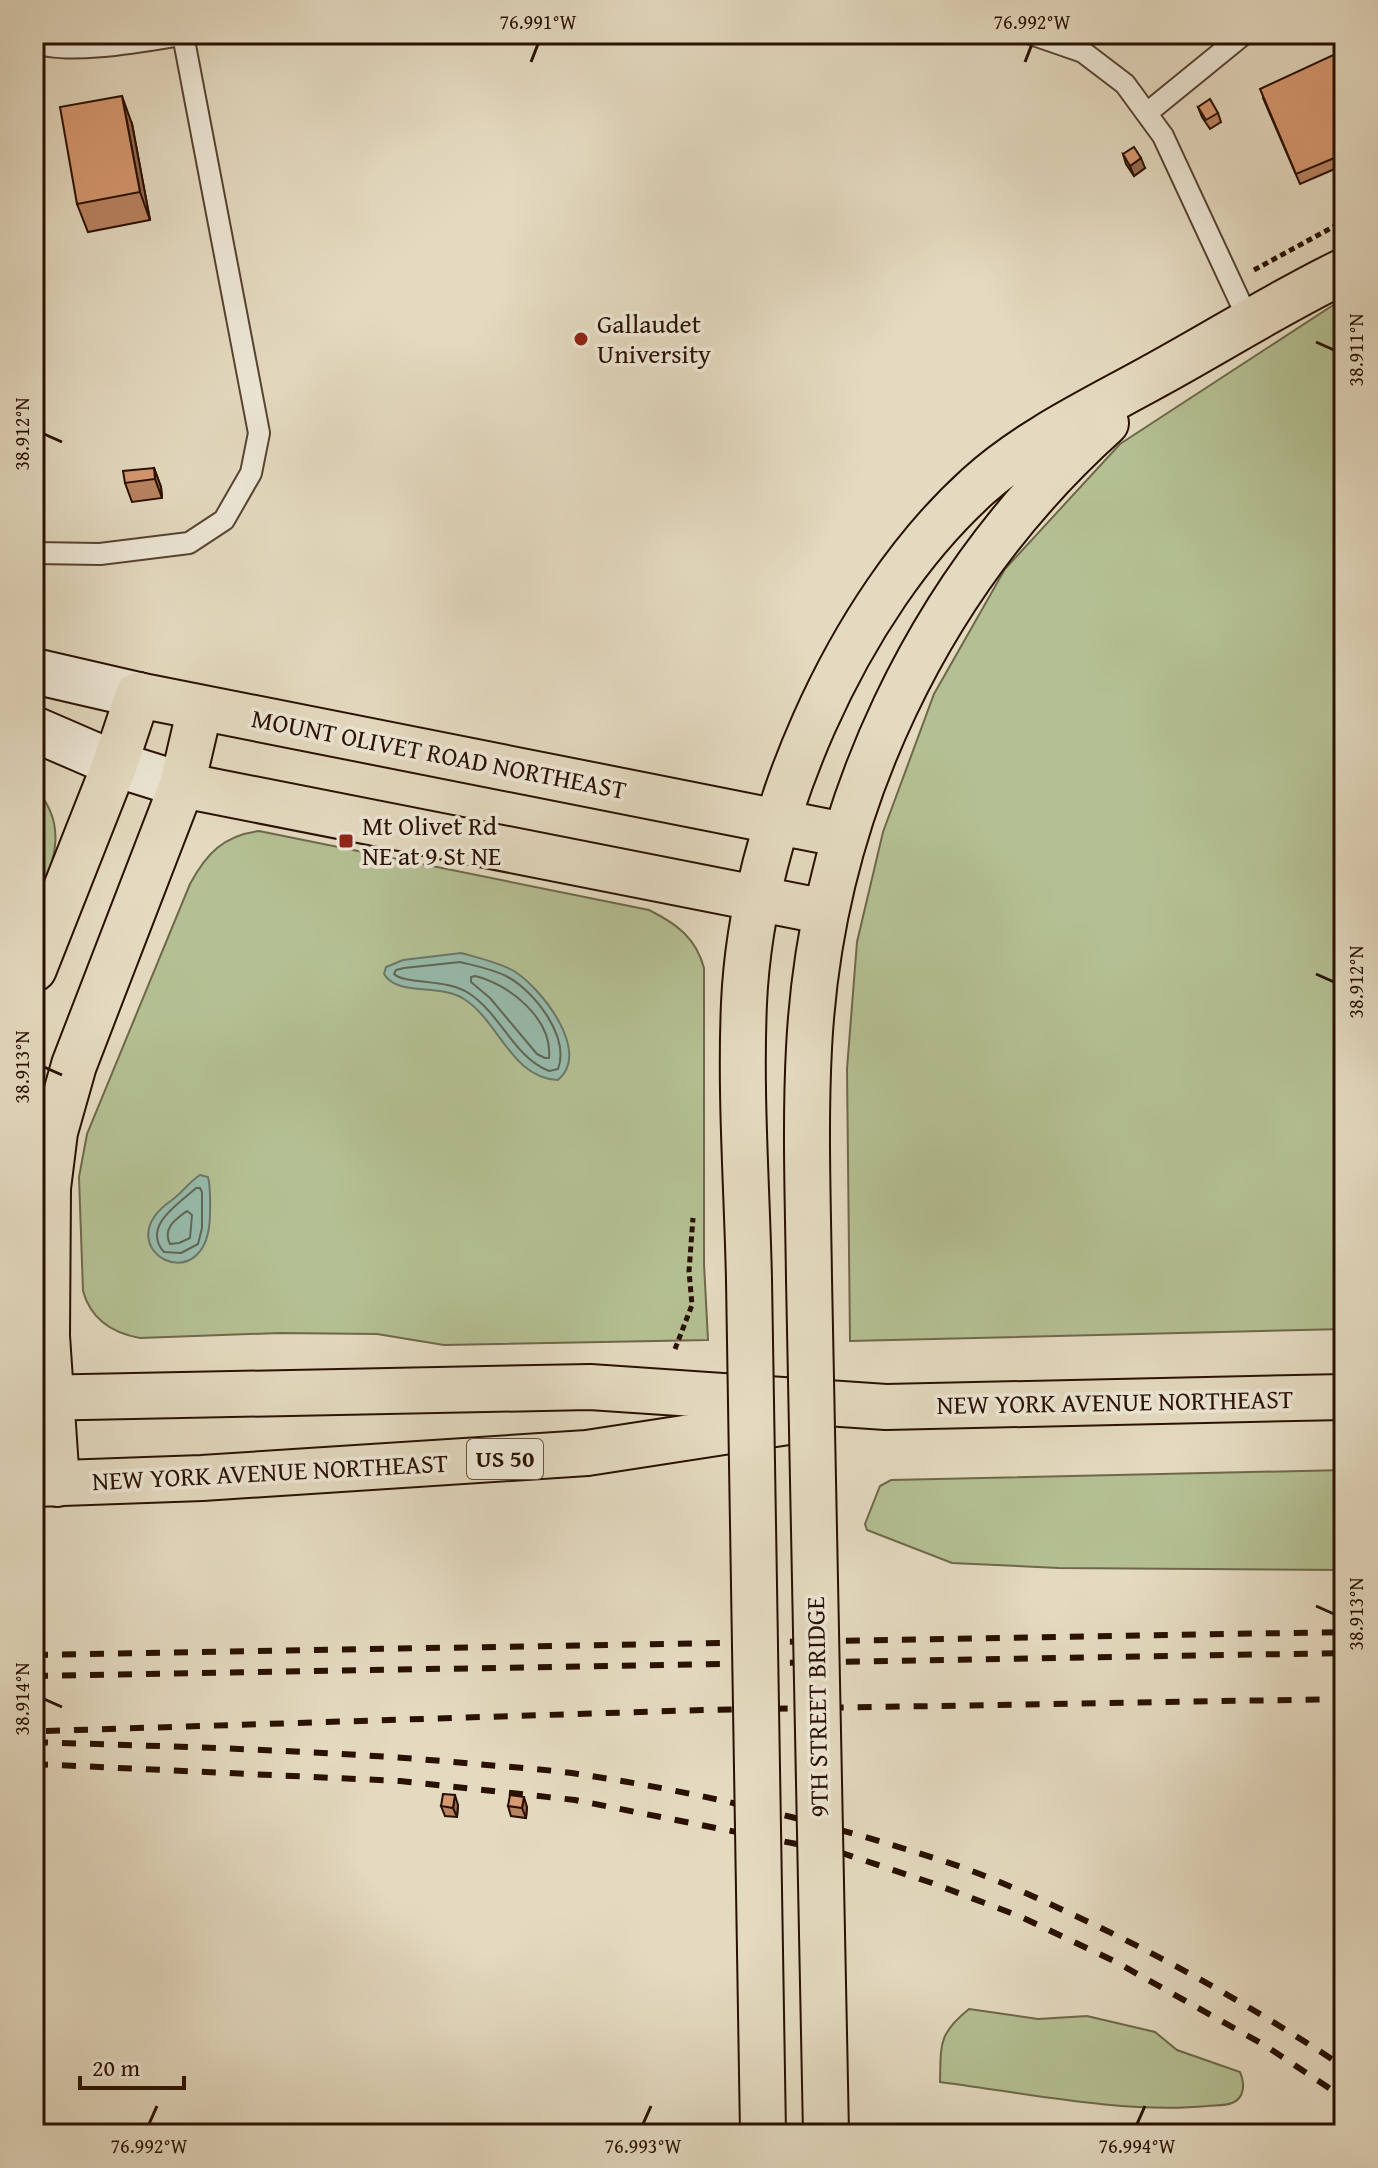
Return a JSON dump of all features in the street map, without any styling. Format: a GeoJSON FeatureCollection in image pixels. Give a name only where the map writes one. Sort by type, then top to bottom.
{"type":"FeatureCollection","features":[{"type":"Feature","properties":{"kind":"main road"},"geometry":{"type":"LineString","coordinates":[[763,2134],[744,1003],[757,899],[777,821],[801,757],[846,661],[885,594],[926,541],[977,487],[1063,427],[1344,271]]}},
{"type":"Feature","properties":{"kind":"main road","name":"9TH STREET BRIDGE"},"geometry":{"type":"LineString","coordinates":[[826,2134],[809,1279],[809,1049],[826,912],[844,835],[904,687],[949,606],[1031,497],[1075,450],[1162,373]]}},
{"type":"Feature","properties":{"kind":"main road","name":"MOUNT OLIVET ROAD NORTHEAST"},"geometry":{"type":"LineString","coordinates":[[34,671],[200,708],[844,835]]}},
{"type":"Feature","properties":{"kind":"main road"},"geometry":{"type":"LineString","coordinates":[[34,969],[115,764],[138,695]]}},
{"type":"Feature","properties":{"kind":"main road"},"geometry":{"type":"LineString","coordinates":[[45,1484],[42,1397],[47,1336],[48,1188],[55,1132],[74,1065],[182,785],[200,708]]}},
{"type":"Feature","properties":{"kind":"main road"},"geometry":{"type":"LineString","coordinates":[[34,729],[115,764],[182,785],[826,912]]}},
{"type":"Feature","properties":{"kind":"main road","name":"NEW YORK AVENUE NORTHEAST"},"geometry":{"type":"LineString","coordinates":[[42,1397],[590,1387],[886,1407],[1344,1397]]}},
{"type":"Feature","properties":{"kind":"main road","name":"NEW YORK AVENUE NORTHEAST"},"geometry":{"type":"LineString","coordinates":[[45,1484],[134,1482],[587,1453],[886,1407]]}},
{"type":"Feature","properties":{"kind":"lane"},"geometry":{"type":"LineString","coordinates":[[34,42],[49,48],[135,42],[185,34],[259,433],[251,473],[224,520],[189,543],[100,554],[34,553]]}},
{"type":"Feature","properties":{"kind":"lane"},"geometry":{"type":"LineString","coordinates":[[1031,34],[1083,52],[1125,84],[1163,136],[1249,321]]}},
{"type":"Feature","properties":{"kind":"lane"},"geometry":{"type":"LineString","coordinates":[[1147,113],[1244,34]]}},
{"type":"Feature","properties":{"kind":"path"},"geometry":{"type":"LineString","coordinates":[[675,1349],[692,1305],[689,1271],[693,1218]]}},
{"type":"Feature","properties":{"kind":"shaded area"},"geometry":{"type":"Polygon","coordinates":[[[1344,298],[1344,1329],[850,1341],[847,1069],[857,942],[883,832],[934,694],[1005,569],[1120,444],[1344,298]]]}},
{"type":"Feature","properties":{"kind":"shaded area"},"geometry":{"type":"Polygon","coordinates":[[[34,787],[53,818],[55,849],[34,914],[34,787]]]}},
{"type":"Feature","properties":{"kind":"shaded area"},"geometry":{"type":"Polygon","coordinates":[[[259,831],[649,910],[677,927],[690,940],[704,968],[704,1264],[708,1340],[444,1345],[377,1334],[279,1333],[140,1338],[120,1333],[97,1317],[83,1291],[79,1177],[87,1134],[190,884],[217,848],[236,837],[259,831]]]}},
{"type":"Feature","properties":{"kind":"shaded area"},"geometry":{"type":"Polygon","coordinates":[[[1344,1470],[1344,1570],[1059,1568],[952,1563],[867,1530],[865,1524],[880,1486],[891,1480],[1344,1470]]]}},
{"type":"Feature","properties":{"kind":"shaded area"},"geometry":{"type":"Polygon","coordinates":[[[969,2009],[1038,2019],[1087,2016],[1155,2032],[1177,2050],[1240,2072],[1242,2094],[1226,2105],[1142,2107],[940,2082],[946,2033],[969,2009]]]}},
{"type":"Feature","properties":{"kind":"water"},"geometry":{"type":"Polygon","coordinates":[[[461,953],[514,971],[549,1006],[559,1021],[569,1054],[567,1068],[558,1080],[528,1070],[464,999],[454,994],[399,985],[384,974],[386,967],[403,960],[461,953]]]}},
{"type":"Feature","properties":{"kind":"water"},"geometry":{"type":"Polygon","coordinates":[[[200,1175],[208,1177],[210,1191],[205,1242],[194,1257],[179,1263],[164,1260],[153,1250],[148,1235],[153,1218],[200,1175]]]}},
{"type":"Feature","properties":{"kind":"building"},"geometry":{"type":"Polygon","coordinates":[[[1344,50],[1344,154],[1296,174],[1260,89],[1344,50]]]}},
{"type":"Feature","properties":{"kind":"building"},"geometry":{"type":"Polygon","coordinates":[[[122,96],[140,192],[77,204],[60,107],[122,96]]]}},
{"type":"Feature","properties":{"kind":"building"},"geometry":{"type":"Polygon","coordinates":[[[1210,99],[1218,113],[1206,120],[1198,107],[1210,99]]]}},
{"type":"Feature","properties":{"kind":"building"},"geometry":{"type":"Polygon","coordinates":[[[1134,147],[1141,158],[1130,166],[1123,154],[1134,147]]]}},
{"type":"Feature","properties":{"kind":"building"},"geometry":{"type":"Polygon","coordinates":[[[154,468],[155,479],[125,483],[123,471],[154,468]]]}},
{"type":"Feature","properties":{"kind":"building"},"geometry":{"type":"Polygon","coordinates":[[[443,1794],[455,1795],[453,1808],[441,1806],[443,1794]]]}},
{"type":"Feature","properties":{"kind":"building"},"geometry":{"type":"Polygon","coordinates":[[[510,1795],[524,1797],[522,1808],[508,1806],[510,1795]]]}},
{"type":"Feature","properties":{"kind":"railway"},"geometry":{"type":"LineString","coordinates":[[34,1655],[1344,1632]]}},
{"type":"Feature","properties":{"kind":"railway"},"geometry":{"type":"LineString","coordinates":[[34,1676],[1344,1653]]}},
{"type":"Feature","properties":{"kind":"railway"},"geometry":{"type":"LineString","coordinates":[[46,1731],[702,1710],[1344,1699]]}},
{"type":"Feature","properties":{"kind":"railway"},"geometry":{"type":"LineString","coordinates":[[34,1742],[310,1752],[539,1769],[624,1781],[761,1810],[940,1860],[1029,1894],[1182,1969],[1344,2067]]}},
{"type":"Feature","properties":{"kind":"railway"},"geometry":{"type":"LineString","coordinates":[[34,1764],[400,1781],[575,1800],[842,1853],[1019,1916],[1116,1962],[1266,2046],[1344,2098]]}},
{"type":"Feature","properties":{"kind":"place","name":"Gallaudet University"},"geometry":{"type":"Point","coordinates":[581,339]}},
{"type":"Feature","properties":{"kind":"place","name":"Mt Olivet Rd NE at 9 St NE"},"geometry":{"type":"Point","coordinates":[346,841]}}]}
